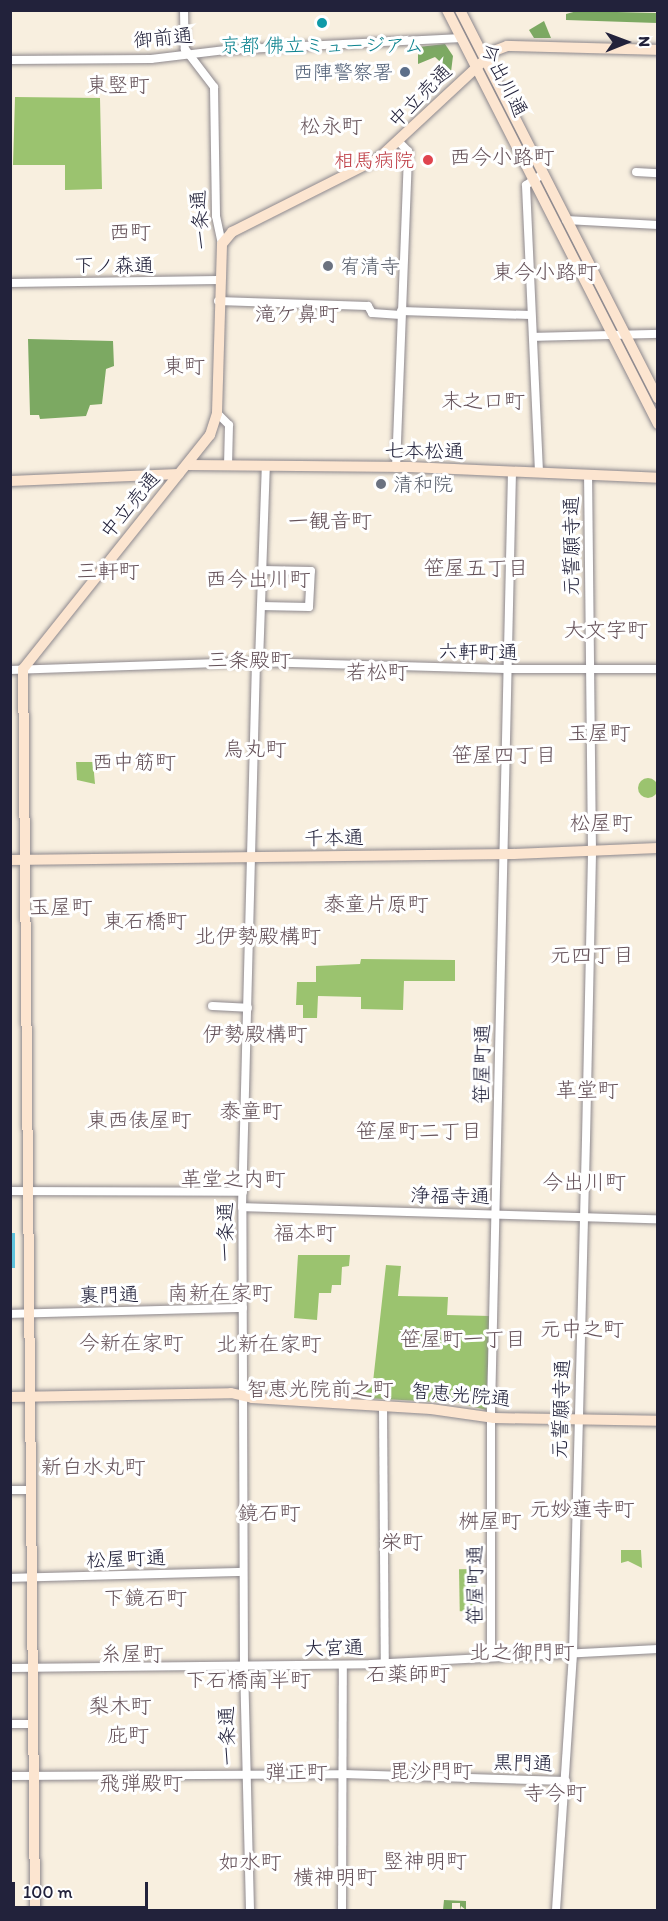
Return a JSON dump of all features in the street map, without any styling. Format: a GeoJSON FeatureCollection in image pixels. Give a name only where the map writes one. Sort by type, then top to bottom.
{"type":"FeatureCollection","features":[{"type":"Feature","properties":{"kind":"street"},"geometry":{"type":"LineString","coordinates":[[184,10],[189,54]]}},
{"type":"Feature","properties":{"kind":"street","name":"今出川通"},"geometry":{"type":"LineString","coordinates":[[447,10],[462,38],[481,62]]}},
{"type":"Feature","properties":{"kind":"street","name":"今出川通"},"geometry":{"type":"LineString","coordinates":[[460,10],[481,62],[539,177],[657,424]]}},
{"type":"Feature","properties":{"kind":"street","name":"御前通"},"geometry":{"type":"LineString","coordinates":[[10,60],[151,59],[189,54],[462,38]]}},
{"type":"Feature","properties":{"kind":"street"},"geometry":{"type":"LineString","coordinates":[[481,62],[507,46],[657,50]]}},
{"type":"Feature","properties":{"kind":"street","name":"一条通"},"geometry":{"type":"LineString","coordinates":[[189,54],[214,87],[216,216],[222,244],[218,280],[217,413],[210,435],[189,465]]}},
{"type":"Feature","properties":{"kind":"street","name":"中立売通"},"geometry":{"type":"LineString","coordinates":[[222,244],[232,232],[379,158],[399,142],[481,62]]}},
{"type":"Feature","properties":{"kind":"street"},"geometry":{"type":"LineString","coordinates":[[396,468],[408,151],[399,142]]}},
{"type":"Feature","properties":{"kind":"street"},"geometry":{"type":"LineString","coordinates":[[636,172],[657,173]]}},
{"type":"Feature","properties":{"kind":"street"},"geometry":{"type":"LineString","coordinates":[[539,177],[526,185],[539,472]]}},
{"type":"Feature","properties":{"kind":"street","name":"今出川通"},"geometry":{"type":"LineString","coordinates":[[539,177],[566,220],[657,399]]}},
{"type":"Feature","properties":{"kind":"street"},"geometry":{"type":"LineString","coordinates":[[566,220],[657,225]]}},
{"type":"Feature","properties":{"kind":"street","name":"下ノ森通"},"geometry":{"type":"LineString","coordinates":[[10,283],[218,280]]}},
{"type":"Feature","properties":{"kind":"street"},"geometry":{"type":"LineString","coordinates":[[218,300],[368,306],[372,313],[531,315]]}},
{"type":"Feature","properties":{"kind":"street"},"geometry":{"type":"LineString","coordinates":[[533,337],[657,334]]}},
{"type":"Feature","properties":{"kind":"street"},"geometry":{"type":"LineString","coordinates":[[217,413],[229,425],[228,466]]}},
{"type":"Feature","properties":{"kind":"street","name":"中立売通"},"geometry":{"type":"LineString","coordinates":[[23,669],[97,572],[189,465]]}},
{"type":"Feature","properties":{"kind":"street","name":"七本松通"},"geometry":{"type":"LineString","coordinates":[[189,465],[512,471],[657,478]]}},
{"type":"Feature","properties":{"kind":"street","name":"一条通"},"geometry":{"type":"LineString","coordinates":[[250,1911],[244,1666],[242,1208],[266,466]]}},
{"type":"Feature","properties":{"kind":"street","name":"笹屋町通"},"geometry":{"type":"LineString","coordinates":[[491,1656],[496,1213],[512,471]]}},
{"type":"Feature","properties":{"kind":"street"},"geometry":{"type":"LineString","coordinates":[[10,481],[179,474]]}},
{"type":"Feature","properties":{"kind":"street","name":"元誓願寺通"},"geometry":{"type":"LineString","coordinates":[[556,1911],[573,1653],[576,1420],[584,1217],[592,852],[588,476]]}},
{"type":"Feature","properties":{"kind":"street"},"geometry":{"type":"LineString","coordinates":[[261,606],[309,607],[311,571],[262,570]]}},
{"type":"Feature","properties":{"kind":"street","name":"六軒町通"},"geometry":{"type":"LineString","coordinates":[[10,670],[258,662],[506,669],[657,669]]}},
{"type":"Feature","properties":{"kind":"street"},"geometry":{"type":"LineString","coordinates":[[23,669],[35,1911]]}},
{"type":"Feature","properties":{"kind":"street","name":"千本通"},"geometry":{"type":"LineString","coordinates":[[10,860],[503,855],[657,848]]}},
{"type":"Feature","properties":{"kind":"street"},"geometry":{"type":"LineString","coordinates":[[212,1006],[248,1008]]}},
{"type":"Feature","properties":{"kind":"street"},"geometry":{"type":"LineString","coordinates":[[10,1191],[243,1192]]}},
{"type":"Feature","properties":{"kind":"street","name":"浄福寺通"},"geometry":{"type":"LineString","coordinates":[[242,1208],[657,1219]]}},
{"type":"Feature","properties":{"kind":"street","name":"裏門通"},"geometry":{"type":"LineString","coordinates":[[10,1314],[243,1308]]}},
{"type":"Feature","properties":{"kind":"street","name":"智恵光院通"},"geometry":{"type":"LineString","coordinates":[[10,1397],[244,1395],[494,1418],[657,1421]]}},
{"type":"Feature","properties":{"kind":"street"},"geometry":{"type":"LineString","coordinates":[[383,1407],[385,1663]]}},
{"type":"Feature","properties":{"kind":"street"},"geometry":{"type":"LineString","coordinates":[[10,1490],[31,1490]]}},
{"type":"Feature","properties":{"kind":"street","name":"松屋町通"},"geometry":{"type":"LineString","coordinates":[[10,1578],[243,1572]]}},
{"type":"Feature","properties":{"kind":"street","name":"大宮通"},"geometry":{"type":"LineString","coordinates":[[10,1668],[342,1665],[657,1649]]}},
{"type":"Feature","properties":{"kind":"street"},"geometry":{"type":"LineString","coordinates":[[342,1665],[342,1911]]}},
{"type":"Feature","properties":{"kind":"street"},"geometry":{"type":"LineString","coordinates":[[10,1724],[33,1724]]}},
{"type":"Feature","properties":{"kind":"street","name":"黒門通"},"geometry":{"type":"LineString","coordinates":[[10,1776],[343,1774],[566,1781]]}},
{"type":"Feature","properties":{"kind":"green space"},"geometry":{"type":"Polygon","coordinates":[[[577,11],[657,13],[657,23],[566,20],[566,14],[577,11]]]}},
{"type":"Feature","properties":{"kind":"green space"},"geometry":{"type":"Polygon","coordinates":[[[544,21],[551,38],[534,38],[529,30],[544,21]]]}},
{"type":"Feature","properties":{"kind":"green space"},"geometry":{"type":"Polygon","coordinates":[[[445,44],[453,56],[451,72],[435,57],[418,64],[418,47],[445,44]]]}},
{"type":"Feature","properties":{"kind":"green space"},"geometry":{"type":"Polygon","coordinates":[[[15,97],[100,98],[102,189],[65,190],[65,165],[13,165],[15,97]]]}},
{"type":"Feature","properties":{"kind":"green space"},"geometry":{"type":"Polygon","coordinates":[[[28,339],[113,341],[114,366],[106,369],[102,404],[90,405],[86,416],[40,419],[39,415],[30,415],[28,339]]]}},
{"type":"Feature","properties":{"kind":"green space"},"geometry":{"type":"Polygon","coordinates":[[[76,762],[93,762],[95,784],[77,780],[76,762]]]}},
{"type":"Feature","properties":{"kind":"green space"},"geometry":{"type":"Polygon","coordinates":[[[648,778],[655,781],[658,788],[655,795],[648,798],[641,795],[638,788],[641,781],[648,778]]]}},
{"type":"Feature","properties":{"kind":"green space"},"geometry":{"type":"Polygon","coordinates":[[[361,959],[455,960],[455,981],[404,981],[403,1010],[361,1009],[361,997],[318,996],[317,1018],[303,1018],[303,1005],[296,1005],[297,982],[316,982],[316,966],[360,964],[361,959]]]}},
{"type":"Feature","properties":{"kind":"green space"},"geometry":{"type":"Polygon","coordinates":[[[298,1255],[350,1255],[349,1266],[342,1267],[341,1285],[332,1285],[331,1293],[319,1293],[317,1320],[294,1318],[298,1255]]]}},
{"type":"Feature","properties":{"kind":"green space"},"geometry":{"type":"Polygon","coordinates":[[[386,1265],[401,1266],[398,1296],[448,1297],[447,1315],[490,1316],[486,1410],[440,1398],[438,1402],[365,1398],[366,1382],[373,1382],[386,1265]]]}},
{"type":"Feature","properties":{"kind":"green space"},"geometry":{"type":"Polygon","coordinates":[[[621,1550],[641,1550],[642,1568],[628,1561],[621,1563],[621,1550]]]}},
{"type":"Feature","properties":{"kind":"green space"},"geometry":{"type":"Polygon","coordinates":[[[459,1569],[476,1569],[477,1611],[460,1611],[459,1569]]]}},
{"type":"Feature","properties":{"kind":"green space"},"geometry":{"type":"Polygon","coordinates":[[[444,1900],[466,1901],[466,1910],[461,1906],[460,1910],[460,1903],[452,1903],[452,1910],[443,1910],[444,1900]]]}},
{"type":"Feature","properties":{"kind":"water"},"geometry":{"type":"Polygon","coordinates":[[[11,1233],[15,1233],[15,1268],[11,1268],[11,1233]]]}},
{"type":"Feature","properties":{"kind":"place","name":"京都 佛立ミュージアム"},"geometry":{"type":"Point","coordinates":[322,23]}},
{"type":"Feature","properties":{"kind":"place","name":"西陣警察署"},"geometry":{"type":"Point","coordinates":[405,72]}},
{"type":"Feature","properties":{"kind":"place","name":"相馬病院"},"geometry":{"type":"Point","coordinates":[428,160]}},
{"type":"Feature","properties":{"kind":"place","name":"宥清寺"},"geometry":{"type":"Point","coordinates":[328,266]}},
{"type":"Feature","properties":{"kind":"place","name":"清和院"},"geometry":{"type":"Point","coordinates":[381,484]}},
{"type":"Feature","properties":{"kind":"district","name":"東竪町"},"geometry":{"type":"Point","coordinates":[118,85]}},
{"type":"Feature","properties":{"kind":"district","name":"松永町"},"geometry":{"type":"Point","coordinates":[331,126]}},
{"type":"Feature","properties":{"kind":"district","name":"西今小路町"},"geometry":{"type":"Point","coordinates":[502,157]}},
{"type":"Feature","properties":{"kind":"district","name":"西町"},"geometry":{"type":"Point","coordinates":[130,232]}},
{"type":"Feature","properties":{"kind":"district","name":"東今小路町"},"geometry":{"type":"Point","coordinates":[545,272]}},
{"type":"Feature","properties":{"kind":"district","name":"滝ケ鼻町"},"geometry":{"type":"Point","coordinates":[297,314]}},
{"type":"Feature","properties":{"kind":"district","name":"東町"},"geometry":{"type":"Point","coordinates":[184,366]}},
{"type":"Feature","properties":{"kind":"district","name":"末之口町"},"geometry":{"type":"Point","coordinates":[483,401]}},
{"type":"Feature","properties":{"kind":"district","name":"一観音町"},"geometry":{"type":"Point","coordinates":[330,521]}},
{"type":"Feature","properties":{"kind":"district","name":"笹屋五丁目"},"geometry":{"type":"Point","coordinates":[476,568]}},
{"type":"Feature","properties":{"kind":"district","name":"三軒町"},"geometry":{"type":"Point","coordinates":[108,571]}},
{"type":"Feature","properties":{"kind":"district","name":"西今出川町"},"geometry":{"type":"Point","coordinates":[258,579]}},
{"type":"Feature","properties":{"kind":"district","name":"大文字町"},"geometry":{"type":"Point","coordinates":[606,630]}},
{"type":"Feature","properties":{"kind":"district","name":"三条殿町"},"geometry":{"type":"Point","coordinates":[249,660]}},
{"type":"Feature","properties":{"kind":"district","name":"若松町"},"geometry":{"type":"Point","coordinates":[377,672]}},
{"type":"Feature","properties":{"kind":"district","name":"玉屋町"},"geometry":{"type":"Point","coordinates":[599,733]}},
{"type":"Feature","properties":{"kind":"district","name":"烏丸町"},"geometry":{"type":"Point","coordinates":[255,749]}},
{"type":"Feature","properties":{"kind":"district","name":"笹屋四丁目"},"geometry":{"type":"Point","coordinates":[504,755]}},
{"type":"Feature","properties":{"kind":"district","name":"西中筋町"},"geometry":{"type":"Point","coordinates":[134,762]}},
{"type":"Feature","properties":{"kind":"district","name":"松屋町"},"geometry":{"type":"Point","coordinates":[601,823]}},
{"type":"Feature","properties":{"kind":"district","name":"泰童片原町"},"geometry":{"type":"Point","coordinates":[376,904]}},
{"type":"Feature","properties":{"kind":"district","name":"玉屋町"},"geometry":{"type":"Point","coordinates":[61,907]}},
{"type":"Feature","properties":{"kind":"district","name":"東石橋町"},"geometry":{"type":"Point","coordinates":[145,921]}},
{"type":"Feature","properties":{"kind":"district","name":"北伊勢殿構町"},"geometry":{"type":"Point","coordinates":[258,936]}},
{"type":"Feature","properties":{"kind":"district","name":"元四丁目"},"geometry":{"type":"Point","coordinates":[592,955]}},
{"type":"Feature","properties":{"kind":"district","name":"伊勢殿構町"},"geometry":{"type":"Point","coordinates":[255,1034]}},
{"type":"Feature","properties":{"kind":"district","name":"革堂町"},"geometry":{"type":"Point","coordinates":[587,1090]}},
{"type":"Feature","properties":{"kind":"district","name":"泰童町"},"geometry":{"type":"Point","coordinates":[251,1111]}},
{"type":"Feature","properties":{"kind":"district","name":"東西俵屋町"},"geometry":{"type":"Point","coordinates":[139,1120]}},
{"type":"Feature","properties":{"kind":"district","name":"笹屋町二丁目"},"geometry":{"type":"Point","coordinates":[419,1131]}},
{"type":"Feature","properties":{"kind":"district","name":"革堂之内町"},"geometry":{"type":"Point","coordinates":[233,1179]}},
{"type":"Feature","properties":{"kind":"district","name":"今出川町"},"geometry":{"type":"Point","coordinates":[584,1182]}},
{"type":"Feature","properties":{"kind":"district","name":"福本町"},"geometry":{"type":"Point","coordinates":[305,1233]}},
{"type":"Feature","properties":{"kind":"district","name":"南新在家町"},"geometry":{"type":"Point","coordinates":[220,1293]}},
{"type":"Feature","properties":{"kind":"district","name":"元中之町"},"geometry":{"type":"Point","coordinates":[582,1329]}},
{"type":"Feature","properties":{"kind":"district","name":"笹屋町一丁目"},"geometry":{"type":"Point","coordinates":[463,1339]}},
{"type":"Feature","properties":{"kind":"district","name":"今新在家町"},"geometry":{"type":"Point","coordinates":[131,1343]}},
{"type":"Feature","properties":{"kind":"district","name":"北新在家町"},"geometry":{"type":"Point","coordinates":[269,1344]}},
{"type":"Feature","properties":{"kind":"district","name":"智恵光院前之町"},"geometry":{"type":"Point","coordinates":[320,1389]}},
{"type":"Feature","properties":{"kind":"district","name":"新白水丸町"},"geometry":{"type":"Point","coordinates":[93,1467]}},
{"type":"Feature","properties":{"kind":"district","name":"元妙蓮寺町"},"geometry":{"type":"Point","coordinates":[582,1509]}},
{"type":"Feature","properties":{"kind":"district","name":"鏡石町"},"geometry":{"type":"Point","coordinates":[269,1513]}},
{"type":"Feature","properties":{"kind":"district","name":"桝屋町"},"geometry":{"type":"Point","coordinates":[490,1521]}},
{"type":"Feature","properties":{"kind":"district","name":"栄町"},"geometry":{"type":"Point","coordinates":[402,1542]}},
{"type":"Feature","properties":{"kind":"district","name":"下鏡石町"},"geometry":{"type":"Point","coordinates":[145,1598]}},
{"type":"Feature","properties":{"kind":"district","name":"北之御門町"},"geometry":{"type":"Point","coordinates":[522,1652]}},
{"type":"Feature","properties":{"kind":"district","name":"糸屋町"},"geometry":{"type":"Point","coordinates":[132,1654]}},
{"type":"Feature","properties":{"kind":"district","name":"石薬師町"},"geometry":{"type":"Point","coordinates":[408,1674]}},
{"type":"Feature","properties":{"kind":"district","name":"下石橋南半町"},"geometry":{"type":"Point","coordinates":[248,1680]}},
{"type":"Feature","properties":{"kind":"district","name":"梨木町"},"geometry":{"type":"Point","coordinates":[120,1706]}},
{"type":"Feature","properties":{"kind":"district","name":"庇町"},"geometry":{"type":"Point","coordinates":[128,1735]}},
{"type":"Feature","properties":{"kind":"district","name":"毘沙門町"},"geometry":{"type":"Point","coordinates":[431,1771]}},
{"type":"Feature","properties":{"kind":"district","name":"弾正町"},"geometry":{"type":"Point","coordinates":[296,1772]}},
{"type":"Feature","properties":{"kind":"district","name":"飛弾殿町"},"geometry":{"type":"Point","coordinates":[141,1783]}},
{"type":"Feature","properties":{"kind":"district","name":"寺今町"},"geometry":{"type":"Point","coordinates":[555,1793]}},
{"type":"Feature","properties":{"kind":"district","name":"竪神明町"},"geometry":{"type":"Point","coordinates":[425,1861]}},
{"type":"Feature","properties":{"kind":"district","name":"如水町"},"geometry":{"type":"Point","coordinates":[250,1862]}},
{"type":"Feature","properties":{"kind":"district","name":"横神明町"},"geometry":{"type":"Point","coordinates":[335,1877]}}]}
